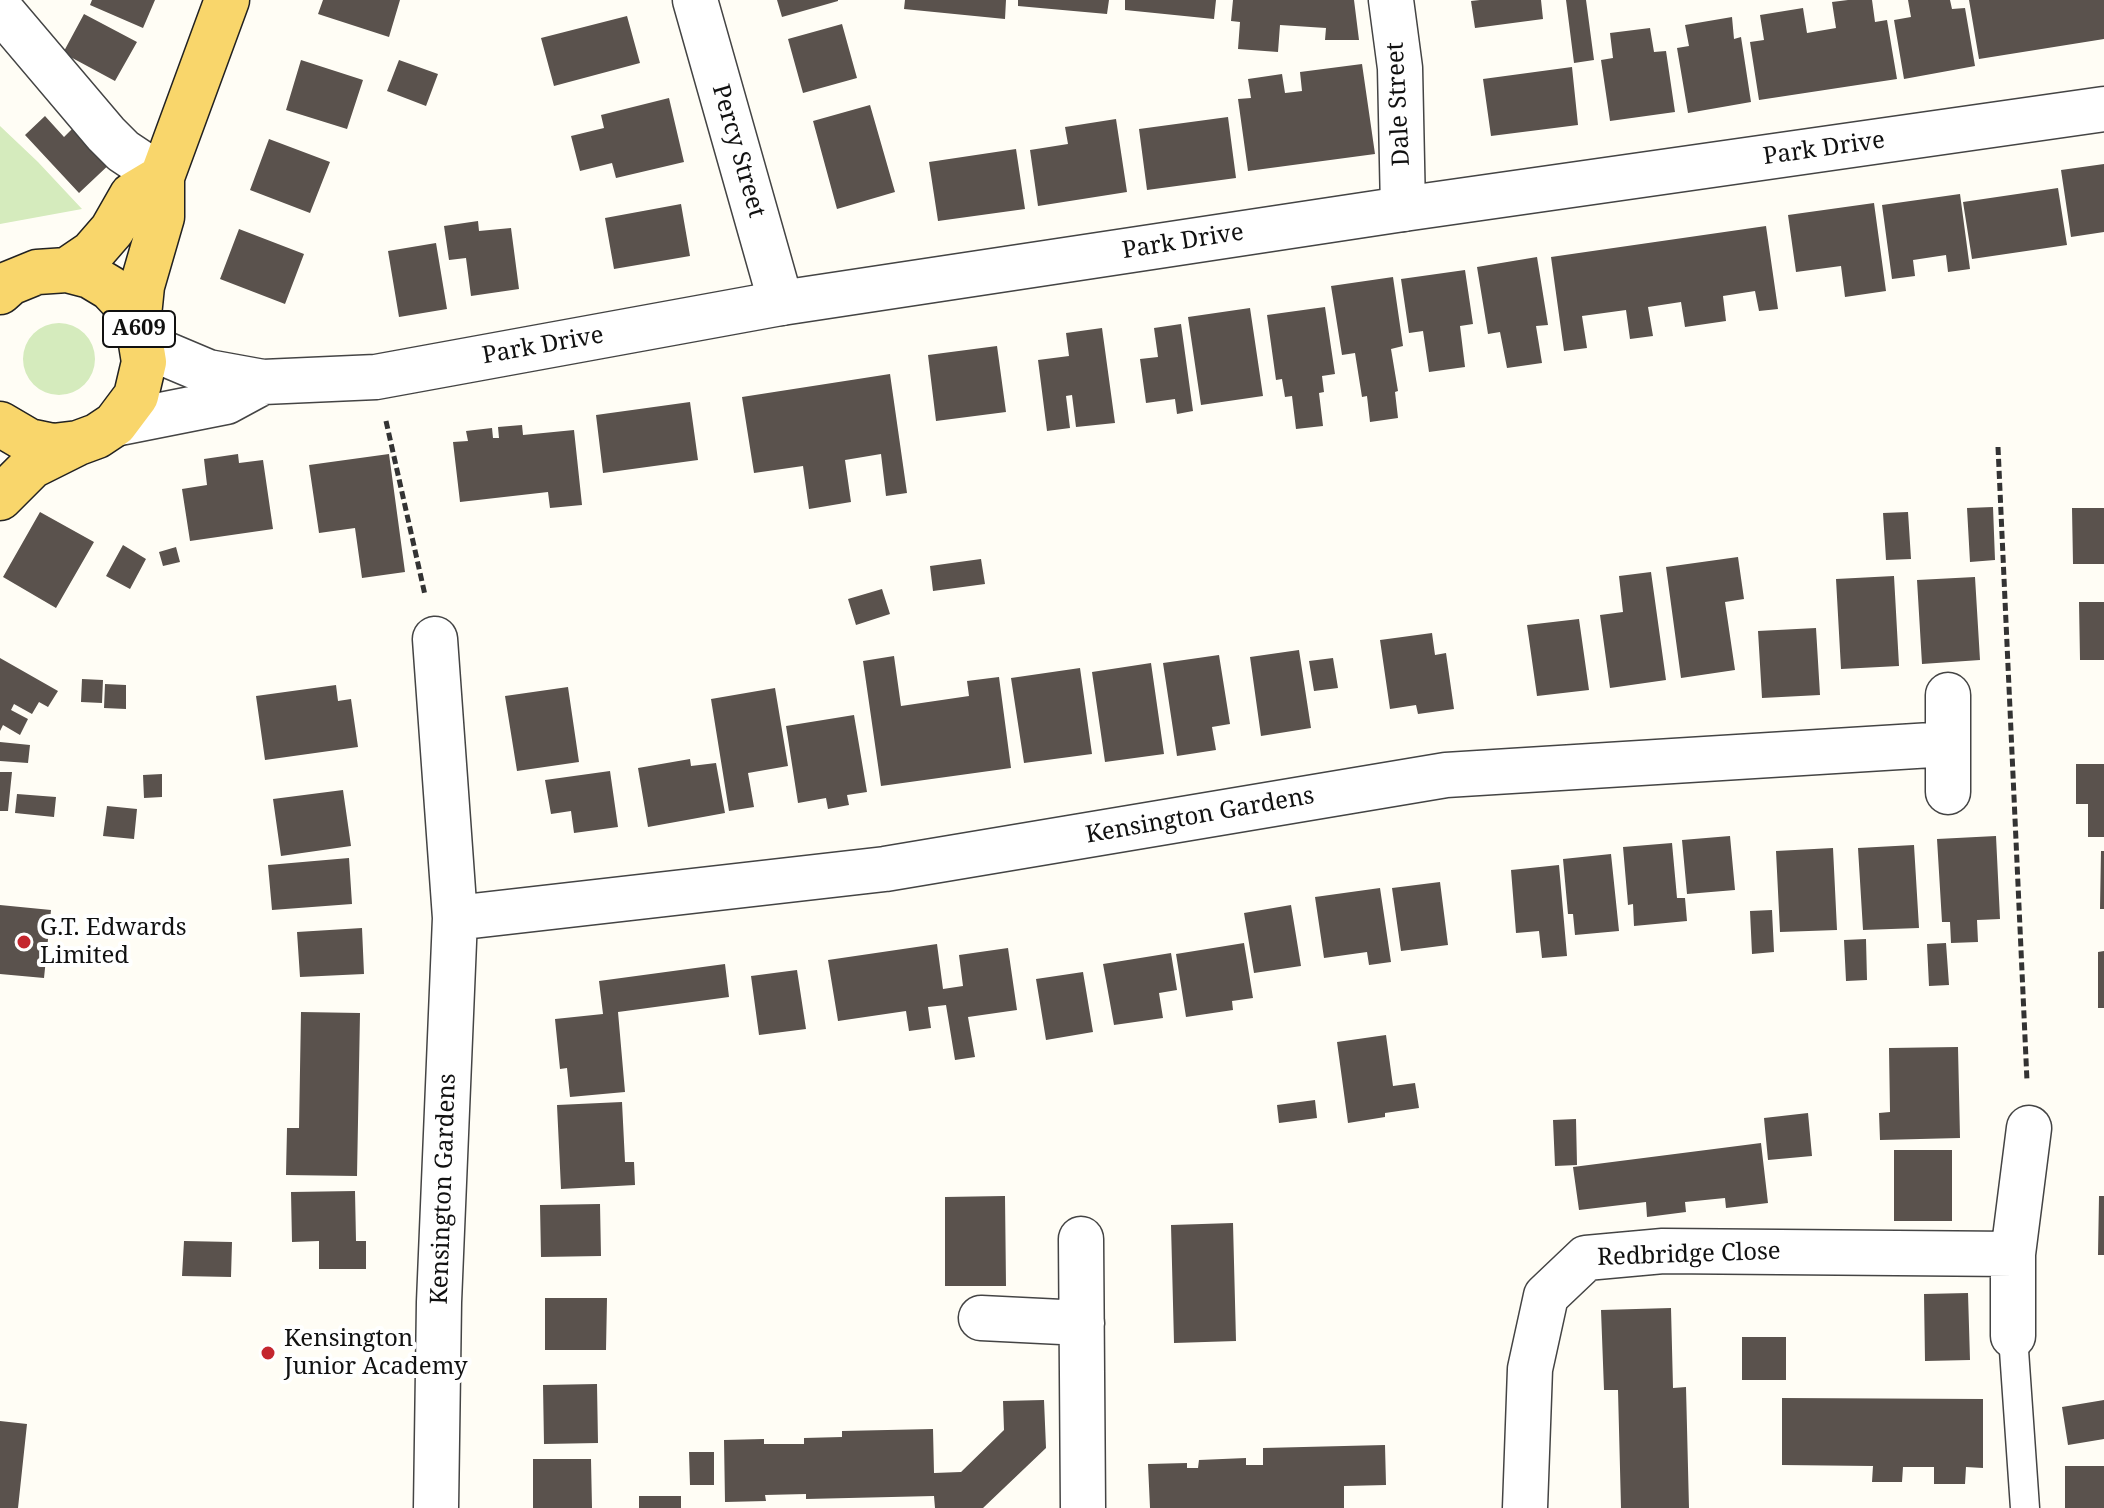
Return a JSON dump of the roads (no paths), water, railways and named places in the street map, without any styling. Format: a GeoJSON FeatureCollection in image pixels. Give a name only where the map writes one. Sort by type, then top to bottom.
{"type":"FeatureCollection","features":[{"type":"Feature","properties":{"kind":"main road","name":"A609"},"geometry":{"type":"LineString","coordinates":[[0,498],[32,466],[96,434],[136,396],[142,380],[142,286],[162,217],[162,177],[227,0]]}},
{"type":"Feature","properties":{"kind":"main road","name":"A609"},"geometry":{"type":"LineString","coordinates":[[67,270],[92,253],[112,230],[132,195],[162,177]]}},
{"type":"Feature","properties":{"kind":"main road","name":"A609"},"geometry":{"type":"LineString","coordinates":[[3,285],[37,272],[67,270],[90,276],[110,288],[126,305],[141,335]]}},
{"type":"Feature","properties":{"kind":"main road"},"geometry":{"type":"LineString","coordinates":[[0,424],[29,441],[53,446],[96,434]]}},
{"type":"Feature","properties":{"kind":"street","name":"Percy Street"},"geometry":{"type":"LineString","coordinates":[[695,0],[781,303]]}},
{"type":"Feature","properties":{"kind":"street","name":"Dale Street"},"geometry":{"type":"LineString","coordinates":[[1391,0],[1400,68],[1403,209]]}},
{"type":"Feature","properties":{"kind":"street"},"geometry":{"type":"LineString","coordinates":[[0,9],[106,134],[123,151],[162,177]]}},
{"type":"Feature","properties":{"kind":"street","name":"Park Drive"},"geometry":{"type":"LineString","coordinates":[[141,335],[208,372],[263,382],[376,377],[781,303],[1403,209],[2104,109]]}},
{"type":"Feature","properties":{"kind":"street","name":"Park Drive"},"geometry":{"type":"LineString","coordinates":[[96,434],[226,402],[263,382]]}},
{"type":"Feature","properties":{"kind":"street","name":"Kensington Gardens"},"geometry":{"type":"LineString","coordinates":[[435,639],[455,918],[439,1302],[436,1508]]}},
{"type":"Feature","properties":{"kind":"street"},"geometry":{"type":"LineString","coordinates":[[1948,695],[1948,792]]}},
{"type":"Feature","properties":{"kind":"street","name":"Kensington Gardens"},"geometry":{"type":"LineString","coordinates":[[455,918],[885,869],[1446,775],[1948,744]]}},
{"type":"Feature","properties":{"kind":"street"},"geometry":{"type":"LineString","coordinates":[[2013,1336],[2013,1254],[2029,1128]]}},
{"type":"Feature","properties":{"kind":"street"},"geometry":{"type":"LineString","coordinates":[[1081,1239],[1083,1508]]}},
{"type":"Feature","properties":{"kind":"street","name":"Redbridge Close"},"geometry":{"type":"LineString","coordinates":[[1525,1508],[1530,1369],[1546,1296],[1586,1258],[1663,1251],[2013,1254]]}},
{"type":"Feature","properties":{"kind":"street"},"geometry":{"type":"LineString","coordinates":[[981,1318],[1082,1323]]}},
{"type":"Feature","properties":{"kind":"lane"},"geometry":{"type":"LineString","coordinates":[[2013,1336],[2025,1508]]}},
{"type":"Feature","properties":{"kind":"place","name":"G.T. Edwards Limited"},"geometry":{"type":"Point","coordinates":[24,942]}},
{"type":"Feature","properties":{"kind":"place","name":"Kensington Junior Academy"},"geometry":{"type":"Point","coordinates":[268,1353]}}]}
